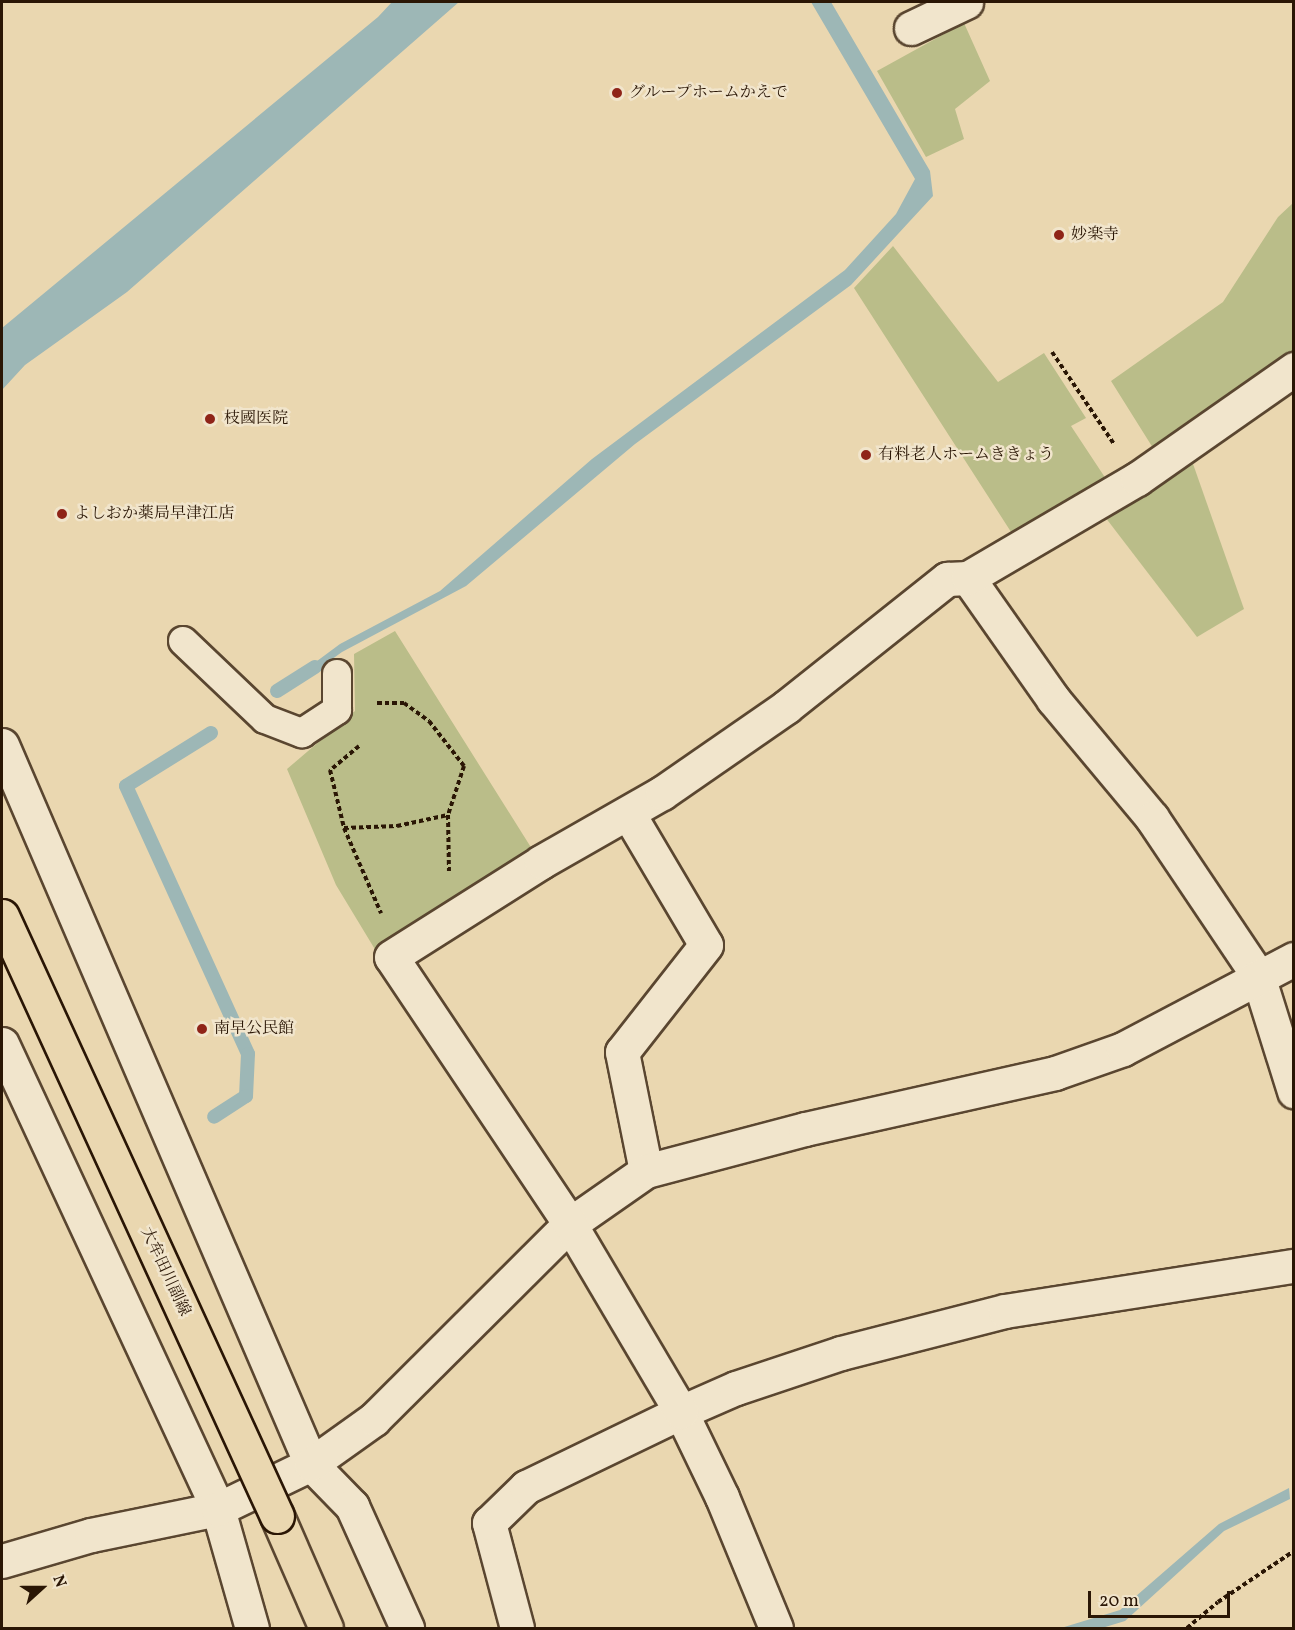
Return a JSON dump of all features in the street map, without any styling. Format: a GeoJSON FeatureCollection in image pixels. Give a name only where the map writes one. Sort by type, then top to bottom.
{"type":"FeatureCollection","features":[{"type":"Feature","properties":{"kind":"main road","name":"大牟田川副線"},"geometry":{"type":"LineString","coordinates":[[2,916],[326,1629]]}},
{"type":"Feature","properties":{"kind":"street"},"geometry":{"type":"LineString","coordinates":[[911,28],[966,2]]}},
{"type":"Feature","properties":{"kind":"street"},"geometry":{"type":"LineString","coordinates":[[776,1629],[722,1497],[681,1412],[570,1224],[391,957],[628,813],[786,707],[946,579],[968,578],[1137,479],[1293,369]]}},
{"type":"Feature","properties":{"kind":"street"},"geometry":{"type":"LineString","coordinates":[[968,578],[1053,699],[1152,818],[1258,976],[1293,1092]]}},
{"type":"Feature","properties":{"kind":"street"},"geometry":{"type":"LineString","coordinates":[[2,745],[311,1464],[352,1506],[407,1629]]}},
{"type":"Feature","properties":{"kind":"street"},"geometry":{"type":"LineString","coordinates":[[628,813],[706,945],[622,1052],[646,1171]]}},
{"type":"Feature","properties":{"kind":"street"},"geometry":{"type":"LineString","coordinates":[[2,1561],[91,1535],[218,1509],[311,1464],[374,1419],[570,1224],[646,1171],[805,1129],[1055,1073],[1123,1049],[1293,959]]}},
{"type":"Feature","properties":{"kind":"street"},"geometry":{"type":"LineString","coordinates":[[2,1044],[218,1509],[252,1629]]}},
{"type":"Feature","properties":{"kind":"street"},"geometry":{"type":"LineString","coordinates":[[517,1629],[489,1523],[526,1487],[681,1412],[735,1388],[841,1353],[1005,1311],[1293,1266]]}},
{"type":"Feature","properties":{"kind":"lane"},"geometry":{"type":"LineString","coordinates":[[183,641],[265,719],[302,733],[337,710],[337,674]]}},
{"type":"Feature","properties":{"kind":"path"},"geometry":{"type":"LineString","coordinates":[[1052,352],[1137,479]]}},
{"type":"Feature","properties":{"kind":"path"},"geometry":{"type":"LineString","coordinates":[[374,712],[378,701],[404,703],[429,721],[464,766],[448,815],[449,876]]}},
{"type":"Feature","properties":{"kind":"path"},"geometry":{"type":"LineString","coordinates":[[360,745],[330,770],[344,828],[381,910],[391,957]]}},
{"type":"Feature","properties":{"kind":"path"},"geometry":{"type":"LineString","coordinates":[[344,828],[397,826],[448,815]]}},
{"type":"Feature","properties":{"kind":"path"},"geometry":{"type":"LineString","coordinates":[[381,910],[390,907]]}},
{"type":"Feature","properties":{"kind":"path"},"geometry":{"type":"LineString","coordinates":[[1187,1629],[1218,1602],[1293,1551]]}},
{"type":"Feature","properties":{"kind":"green space"},"geometry":{"type":"Polygon","coordinates":[[[964,23],[990,81],[955,109],[964,139],[926,157],[877,71],[964,23]]]}},
{"type":"Feature","properties":{"kind":"green space"},"geometry":{"type":"Polygon","coordinates":[[[1293,203],[1293,354],[1153,448],[1111,381],[1223,302],[1278,217],[1293,203]]]}},
{"type":"Feature","properties":{"kind":"green space"},"geometry":{"type":"Polygon","coordinates":[[[893,246],[998,382],[1044,353],[1086,418],[1071,426],[1106,479],[1013,535],[854,288],[893,246]]]}},
{"type":"Feature","properties":{"kind":"green space"},"geometry":{"type":"Polygon","coordinates":[[[1192,461],[1244,609],[1197,637],[1102,513],[1192,461]]]}},
{"type":"Feature","properties":{"kind":"green space"},"geometry":{"type":"Polygon","coordinates":[[[395,631],[532,849],[379,956],[336,885],[287,769],[355,711],[354,654],[395,631]]]}},
{"type":"Feature","properties":{"kind":"water"},"geometry":{"type":"Polygon","coordinates":[[[392,2],[459,2],[127,292],[25,365],[2,390],[2,328],[378,17],[392,2]]]}},
{"type":"Feature","properties":{"kind":"water"},"geometry":{"type":"Polygon","coordinates":[[[811,2],[831,2],[930,171],[933,196],[851,285],[635,444],[466,586],[342,652],[317,670],[313,664],[340,644],[440,591],[592,459],[845,270],[896,214],[915,179],[811,2]]]}},
{"type":"Feature","properties":{"kind":"water"},"geometry":{"type":"Polygon","coordinates":[[[1289,1488],[1290,1499],[1224,1531],[1125,1621],[1102,1628],[1061,1628],[1120,1610],[1219,1524],[1289,1488]]]}},
{"type":"Feature","properties":{"kind":"waterway"},"geometry":{"type":"LineString","coordinates":[[277,691],[315,667]]}},
{"type":"Feature","properties":{"kind":"waterway"},"geometry":{"type":"LineString","coordinates":[[211,733],[126,786],[248,1054],[246,1096],[214,1117]]}},
{"type":"Feature","properties":{"kind":"place","name":"グループホームかえで"},"geometry":{"type":"Point","coordinates":[617,93]}},
{"type":"Feature","properties":{"kind":"place","name":"妙楽寺"},"geometry":{"type":"Point","coordinates":[1059,235]}},
{"type":"Feature","properties":{"kind":"place","name":"枝國医院"},"geometry":{"type":"Point","coordinates":[210,419]}},
{"type":"Feature","properties":{"kind":"place","name":"有料老人ホームききょう"},"geometry":{"type":"Point","coordinates":[866,455]}},
{"type":"Feature","properties":{"kind":"place","name":"よしおか薬局早津江店"},"geometry":{"type":"Point","coordinates":[62,514]}},
{"type":"Feature","properties":{"kind":"place","name":"南早公民館"},"geometry":{"type":"Point","coordinates":[202,1029]}}]}
